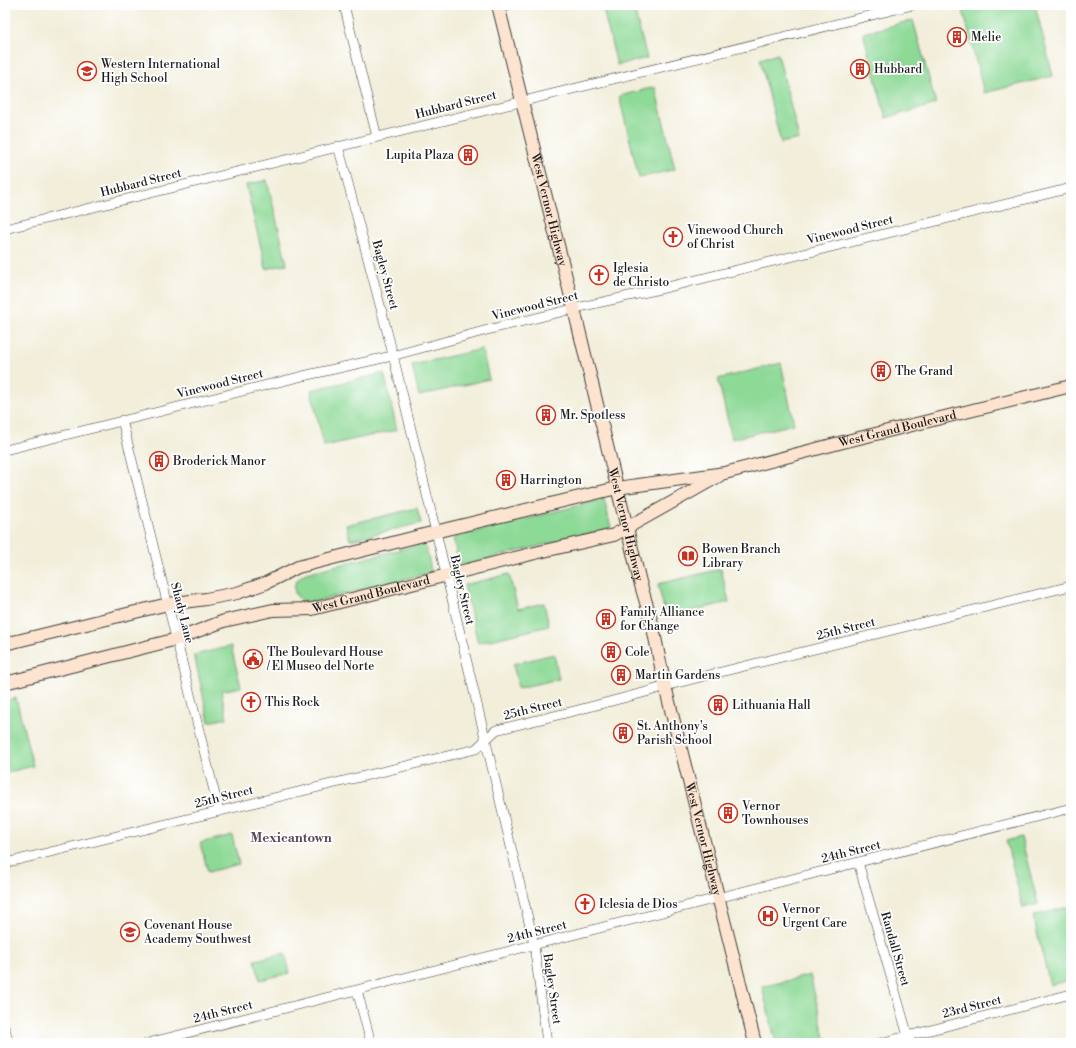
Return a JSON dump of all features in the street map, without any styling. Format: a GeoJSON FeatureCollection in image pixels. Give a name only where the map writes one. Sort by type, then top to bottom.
{"type":"FeatureCollection","features":[{"type":"Feature","properties":{"kind":"street"},"geometry":{"type":"LineString","coordinates":[[344,5],[377,137]]}},
{"type":"Feature","properties":{"kind":"street","name":"West Vernor Highway"},"geometry":{"type":"LineString","coordinates":[[498,5],[574,309],[626,529],[652,623],[665,686],[755,1043]]}},
{"type":"Feature","properties":{"kind":"street","name":"Hubbard Street"},"geometry":{"type":"LineString","coordinates":[[5,229],[913,5]]}},
{"type":"Feature","properties":{"kind":"street","name":"Bagley Street"},"geometry":{"type":"LineString","coordinates":[[338,146],[436,532],[534,945],[547,1043]]}},
{"type":"Feature","properties":{"kind":"street","name":"Vinewood Street"},"geometry":{"type":"LineString","coordinates":[[5,450],[303,376],[392,356],[484,331],[1071,188]]}},
{"type":"Feature","properties":{"kind":"street","name":"West Grand Boulevard"},"geometry":{"type":"LineString","coordinates":[[5,644],[168,604],[237,593],[266,583],[298,567],[617,488],[725,472],[1071,386]]}},
{"type":"Feature","properties":{"kind":"street","name":"Shady Lane"},"geometry":{"type":"LineString","coordinates":[[122,420],[219,811]]}},
{"type":"Feature","properties":{"kind":"street","name":"West Grand Boulevard"},"geometry":{"type":"LineString","coordinates":[[5,683],[177,639],[224,621],[273,610],[312,609],[535,553],[614,535],[725,472]]}},
{"type":"Feature","properties":{"kind":"street","name":"25th Street"},"geometry":{"type":"LineString","coordinates":[[5,863],[477,748],[496,730],[665,686],[1071,586]]}},
{"type":"Feature","properties":{"kind":"street","name":"24th Street"},"geometry":{"type":"LineString","coordinates":[[148,1043],[1071,808]]}},
{"type":"Feature","properties":{"kind":"street","name":"Randall Street"},"geometry":{"type":"LineString","coordinates":[[858,862],[909,1039]]}},
{"type":"Feature","properties":{"kind":"street"},"geometry":{"type":"LineString","coordinates":[[356,990],[371,1043]]}},
{"type":"Feature","properties":{"kind":"street","name":"23rd Street"},"geometry":{"type":"LineString","coordinates":[[880,1043],[909,1039],[1071,994]]}},
{"type":"Feature","properties":{"kind":"street"},"geometry":{"type":"LineString","coordinates":[[5,1029],[9,1043]]}},
{"type":"Feature","properties":{"kind":"green space"},"geometry":{"type":"Polygon","coordinates":[[[602,5],[633,5],[647,58],[617,65],[602,5]]]}},
{"type":"Feature","properties":{"kind":"green space"},"geometry":{"type":"Polygon","coordinates":[[[984,5],[1035,5],[1053,76],[984,93],[963,10],[984,5]]]}},
{"type":"Feature","properties":{"kind":"green space"},"geometry":{"type":"Polygon","coordinates":[[[913,20],[936,104],[886,118],[863,33],[913,20]]]}},
{"type":"Feature","properties":{"kind":"green space"},"geometry":{"type":"Polygon","coordinates":[[[778,54],[799,139],[781,143],[760,59],[778,54]]]}},
{"type":"Feature","properties":{"kind":"green space"},"geometry":{"type":"Polygon","coordinates":[[[655,87],[675,169],[639,178],[619,96],[655,87]]]}},
{"type":"Feature","properties":{"kind":"green space"},"geometry":{"type":"Polygon","coordinates":[[[267,180],[287,264],[266,269],[246,185],[267,180]]]}},
{"type":"Feature","properties":{"kind":"green space"},"geometry":{"type":"Polygon","coordinates":[[[482,349],[489,379],[419,396],[412,365],[482,349]]]}},
{"type":"Feature","properties":{"kind":"green space"},"geometry":{"type":"Polygon","coordinates":[[[781,363],[794,424],[732,439],[718,379],[781,363]]]}},
{"type":"Feature","properties":{"kind":"green space"},"geometry":{"type":"Polygon","coordinates":[[[384,373],[397,430],[324,446],[311,390],[384,373]]]}},
{"type":"Feature","properties":{"kind":"green space"},"geometry":{"type":"Polygon","coordinates":[[[604,499],[611,528],[464,565],[459,564],[453,539],[455,537],[604,499]]]}},
{"type":"Feature","properties":{"kind":"green space"},"geometry":{"type":"Polygon","coordinates":[[[417,508],[421,523],[350,540],[346,525],[417,508]]]}},
{"type":"Feature","properties":{"kind":"green space"},"geometry":{"type":"Polygon","coordinates":[[[422,544],[426,547],[431,570],[429,573],[314,602],[301,600],[295,592],[294,587],[296,582],[306,573],[422,544]]]}},
{"type":"Feature","properties":{"kind":"green space"},"geometry":{"type":"Polygon","coordinates":[[[721,569],[729,602],[666,617],[658,584],[721,569]]]}},
{"type":"Feature","properties":{"kind":"green space"},"geometry":{"type":"Polygon","coordinates":[[[509,574],[518,609],[544,603],[549,626],[478,643],[464,585],[509,574]]]}},
{"type":"Feature","properties":{"kind":"green space"},"geometry":{"type":"Polygon","coordinates":[[[231,646],[241,687],[221,691],[227,718],[209,722],[194,655],[231,646]]]}},
{"type":"Feature","properties":{"kind":"green space"},"geometry":{"type":"Polygon","coordinates":[[[554,654],[559,679],[518,688],[513,664],[554,654]]]}},
{"type":"Feature","properties":{"kind":"green space"},"geometry":{"type":"Polygon","coordinates":[[[16,698],[33,766],[5,773],[5,701],[16,698]]]}},
{"type":"Feature","properties":{"kind":"green space"},"geometry":{"type":"Polygon","coordinates":[[[232,835],[239,864],[208,872],[200,843],[232,835]]]}},
{"type":"Feature","properties":{"kind":"green space"},"geometry":{"type":"Polygon","coordinates":[[[1021,837],[1038,904],[1023,908],[1006,841],[1021,837]]]}},
{"type":"Feature","properties":{"kind":"green space"},"geometry":{"type":"Polygon","coordinates":[[[1071,906],[1071,980],[1050,985],[1033,916],[1071,906]]]}},
{"type":"Feature","properties":{"kind":"green space"},"geometry":{"type":"Polygon","coordinates":[[[285,953],[290,973],[260,980],[255,960],[285,953]]]}},
{"type":"Feature","properties":{"kind":"green space"},"geometry":{"type":"Polygon","coordinates":[[[810,975],[826,1042],[776,1043],[762,987],[810,975]]]}},
{"type":"Feature","properties":{"kind":"place","name":"Melie"},"geometry":{"type":"Point","coordinates":[957,37]}},
{"type":"Feature","properties":{"kind":"place","name":"Hubbard"},"geometry":{"type":"Point","coordinates":[860,69]}},
{"type":"Feature","properties":{"kind":"place","name":"Western International High School"},"geometry":{"type":"Point","coordinates":[87,71]}},
{"type":"Feature","properties":{"kind":"place","name":"Lupita Plaza"},"geometry":{"type":"Point","coordinates":[468,155]}},
{"type":"Feature","properties":{"kind":"place","name":"Vinewood Church of Christ"},"geometry":{"type":"Point","coordinates":[673,237]}},
{"type":"Feature","properties":{"kind":"place","name":"Iglesia de Christo"},"geometry":{"type":"Point","coordinates":[599,275]}},
{"type":"Feature","properties":{"kind":"place","name":"The Grand"},"geometry":{"type":"Point","coordinates":[881,371]}},
{"type":"Feature","properties":{"kind":"place","name":"Mr. Spotless"},"geometry":{"type":"Point","coordinates":[546,415]}},
{"type":"Feature","properties":{"kind":"place","name":"Broderick Manor"},"geometry":{"type":"Point","coordinates":[159,461]}},
{"type":"Feature","properties":{"kind":"place","name":"Harrington"},"geometry":{"type":"Point","coordinates":[506,480]}},
{"type":"Feature","properties":{"kind":"place","name":"Bowen Branch Library"},"geometry":{"type":"Point","coordinates":[688,556]}},
{"type":"Feature","properties":{"kind":"place","name":"Family Alliance for Change"},"geometry":{"type":"Point","coordinates":[606,619]}},
{"type":"Feature","properties":{"kind":"place","name":"Cole"},"geometry":{"type":"Point","coordinates":[611,652]}},
{"type":"Feature","properties":{"kind":"place","name":"The Boulevard House / El Museo del Norte"},"geometry":{"type":"Point","coordinates":[253,659]}},
{"type":"Feature","properties":{"kind":"place","name":"Martin Gardens"},"geometry":{"type":"Point","coordinates":[621,675]}},
{"type":"Feature","properties":{"kind":"place","name":"This Rock"},"geometry":{"type":"Point","coordinates":[251,702]}},
{"type":"Feature","properties":{"kind":"place","name":"Lithuania Hall"},"geometry":{"type":"Point","coordinates":[718,705]}},
{"type":"Feature","properties":{"kind":"place","name":"St. Anthony's Parish School"},"geometry":{"type":"Point","coordinates":[623,733]}},
{"type":"Feature","properties":{"kind":"place","name":"Vernor Townhouses"},"geometry":{"type":"Point","coordinates":[728,813]}},
{"type":"Feature","properties":{"kind":"place","name":"Iclesia de Dios"},"geometry":{"type":"Point","coordinates":[585,904]}},
{"type":"Feature","properties":{"kind":"place","name":"Vernor Urgent Care"},"geometry":{"type":"Point","coordinates":[768,916]}},
{"type":"Feature","properties":{"kind":"place","name":"Covenant House Academy Southwest"},"geometry":{"type":"Point","coordinates":[130,932]}},
{"type":"Feature","properties":{"kind":"district","name":"Mexicantown"},"geometry":{"type":"Point","coordinates":[291,838]}}]}
